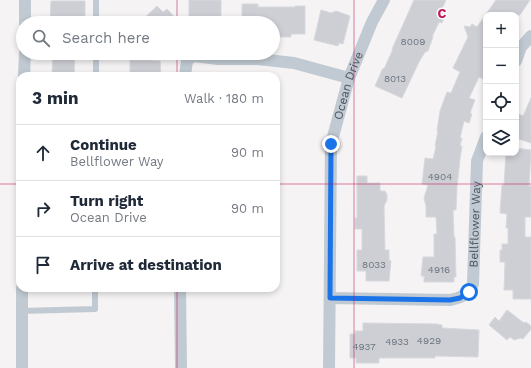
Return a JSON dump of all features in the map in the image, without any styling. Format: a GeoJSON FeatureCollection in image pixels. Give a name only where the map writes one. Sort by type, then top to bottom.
{"type":"FeatureCollection","features":[{"type":"Feature","properties":{"kind":"street"},"geometry":{"type":"LineString","coordinates":[[25,0],[25,16]]}},
{"type":"Feature","properties":{"kind":"street","name":"Ocean Drive"},"geometry":{"type":"LineString","coordinates":[[329,368],[331,144],[349,78],[372,22],[384,0]]}},
{"type":"Feature","properties":{"kind":"street"},"geometry":{"type":"LineString","coordinates":[[519,53],[521,47],[531,36]]}},
{"type":"Feature","properties":{"kind":"street"},"geometry":{"type":"LineString","coordinates":[[24,72],[25,60]]}},
{"type":"Feature","properties":{"kind":"street"},"geometry":{"type":"LineString","coordinates":[[186,72],[187,60]]}},
{"type":"Feature","properties":{"kind":"street"},"geometry":{"type":"LineString","coordinates":[[267,60],[294,63],[349,78]]}},
{"type":"Feature","properties":{"kind":"street","name":"Bellflower Way"},"geometry":{"type":"LineString","coordinates":[[330,298],[450,300],[460,298],[469,292],[473,284],[476,161],[483,144]]}},
{"type":"Feature","properties":{"kind":"street"},"geometry":{"type":"LineString","coordinates":[[22,292],[22,368]]}},
{"type":"Feature","properties":{"kind":"street"},"geometry":{"type":"LineString","coordinates":[[180,292],[181,368]]}},
{"type":"Feature","properties":{"kind":"lane"},"geometry":{"type":"LineString","coordinates":[[96,0],[96,16]]}},
{"type":"Feature","properties":{"kind":"lane"},"geometry":{"type":"LineString","coordinates":[[96,60],[96,72]]}},
{"type":"Feature","properties":{"kind":"lane"},"geometry":{"type":"LineString","coordinates":[[21,311],[95,309],[95,292]]}},
{"type":"Feature","properties":{"kind":"building"},"geometry":{"type":"Polygon","coordinates":[[[189,0],[221,0],[221,16],[189,16],[189,0]]]}},
{"type":"Feature","properties":{"kind":"building"},"geometry":{"type":"Polygon","coordinates":[[[414,0],[446,0],[441,11],[446,14],[442,23],[439,22],[432,37],[428,51],[425,52],[419,62],[402,98],[375,86],[414,0]]]}},
{"type":"Feature","properties":{"kind":"building"},"geometry":{"type":"Polygon","coordinates":[[[496,0],[530,0],[520,15],[519,12],[488,12],[496,0]]]}},
{"type":"Feature","properties":{"kind":"building"},"geometry":{"type":"Polygon","coordinates":[[[51,1],[85,1],[85,16],[50,16],[51,1]]]}},
{"type":"Feature","properties":{"kind":"building"},"geometry":{"type":"Polygon","coordinates":[[[242,4],[258,4],[258,7],[305,6],[305,34],[291,34],[291,37],[280,37],[280,16],[242,16],[242,4]]]}},
{"type":"Feature","properties":{"kind":"building"},"geometry":{"type":"Polygon","coordinates":[[[157,6],[163,12],[167,9],[174,16],[146,16],[157,6]]]}},
{"type":"Feature","properties":{"kind":"building"},"geometry":{"type":"Polygon","coordinates":[[[321,10],[331,13],[336,11],[350,16],[343,44],[339,43],[338,46],[314,40],[321,10]]]}},
{"type":"Feature","properties":{"kind":"building"},"geometry":{"type":"Polygon","coordinates":[[[483,18],[483,79],[479,77],[469,98],[475,100],[470,113],[472,114],[469,123],[464,121],[460,138],[462,138],[460,146],[462,146],[456,210],[453,210],[456,277],[454,277],[454,282],[424,282],[424,276],[421,276],[423,257],[434,257],[434,234],[437,234],[436,217],[426,217],[424,198],[428,185],[422,184],[425,158],[433,159],[436,147],[440,111],[447,92],[451,93],[460,72],[453,68],[468,37],[464,26],[470,27],[472,24],[477,27],[483,18]]]}},
{"type":"Feature","properties":{"kind":"building"},"geometry":{"type":"Polygon","coordinates":[[[53,60],[75,60],[74,72],[52,72],[53,60]]]}},
{"type":"Feature","properties":{"kind":"building"},"geometry":{"type":"Polygon","coordinates":[[[130,60],[160,61],[161,72],[130,72],[130,60]]]}},
{"type":"Feature","properties":{"kind":"building"},"geometry":{"type":"Polygon","coordinates":[[[531,98],[531,143],[519,139],[519,114],[523,116],[531,98]]]}},
{"type":"Feature","properties":{"kind":"building"},"geometry":{"type":"Polygon","coordinates":[[[519,148],[531,150],[529,186],[531,186],[531,217],[525,217],[525,237],[531,237],[531,299],[513,299],[513,290],[504,290],[505,262],[500,262],[500,250],[502,250],[502,244],[508,244],[508,228],[506,228],[507,214],[500,213],[502,185],[504,185],[506,156],[519,156],[519,148]]]}},
{"type":"Feature","properties":{"kind":"building"},"geometry":{"type":"Polygon","coordinates":[[[357,176],[367,176],[367,183],[380,183],[380,191],[385,191],[387,195],[387,200],[384,206],[385,250],[389,250],[389,260],[391,261],[389,281],[366,281],[366,271],[357,271],[357,250],[362,250],[362,229],[355,229],[355,218],[357,218],[357,176]]]}},
{"type":"Feature","properties":{"kind":"building"},"geometry":{"type":"Polygon","coordinates":[[[507,310],[524,323],[526,322],[531,326],[531,329],[523,339],[521,338],[514,340],[510,337],[507,340],[489,325],[495,317],[499,321],[507,310]]]}},
{"type":"Feature","properties":{"kind":"building"},"geometry":{"type":"Polygon","coordinates":[[[363,323],[437,324],[442,325],[442,328],[479,330],[478,357],[435,356],[435,358],[379,358],[379,363],[356,363],[356,358],[350,358],[350,334],[355,334],[355,331],[363,331],[363,323]]]}},
{"type":"Feature","properties":{"kind":"route"},"geometry":{"type":"LineString","coordinates":[[331,144],[330,298],[450,300],[460,298],[469,292]]}}]}
